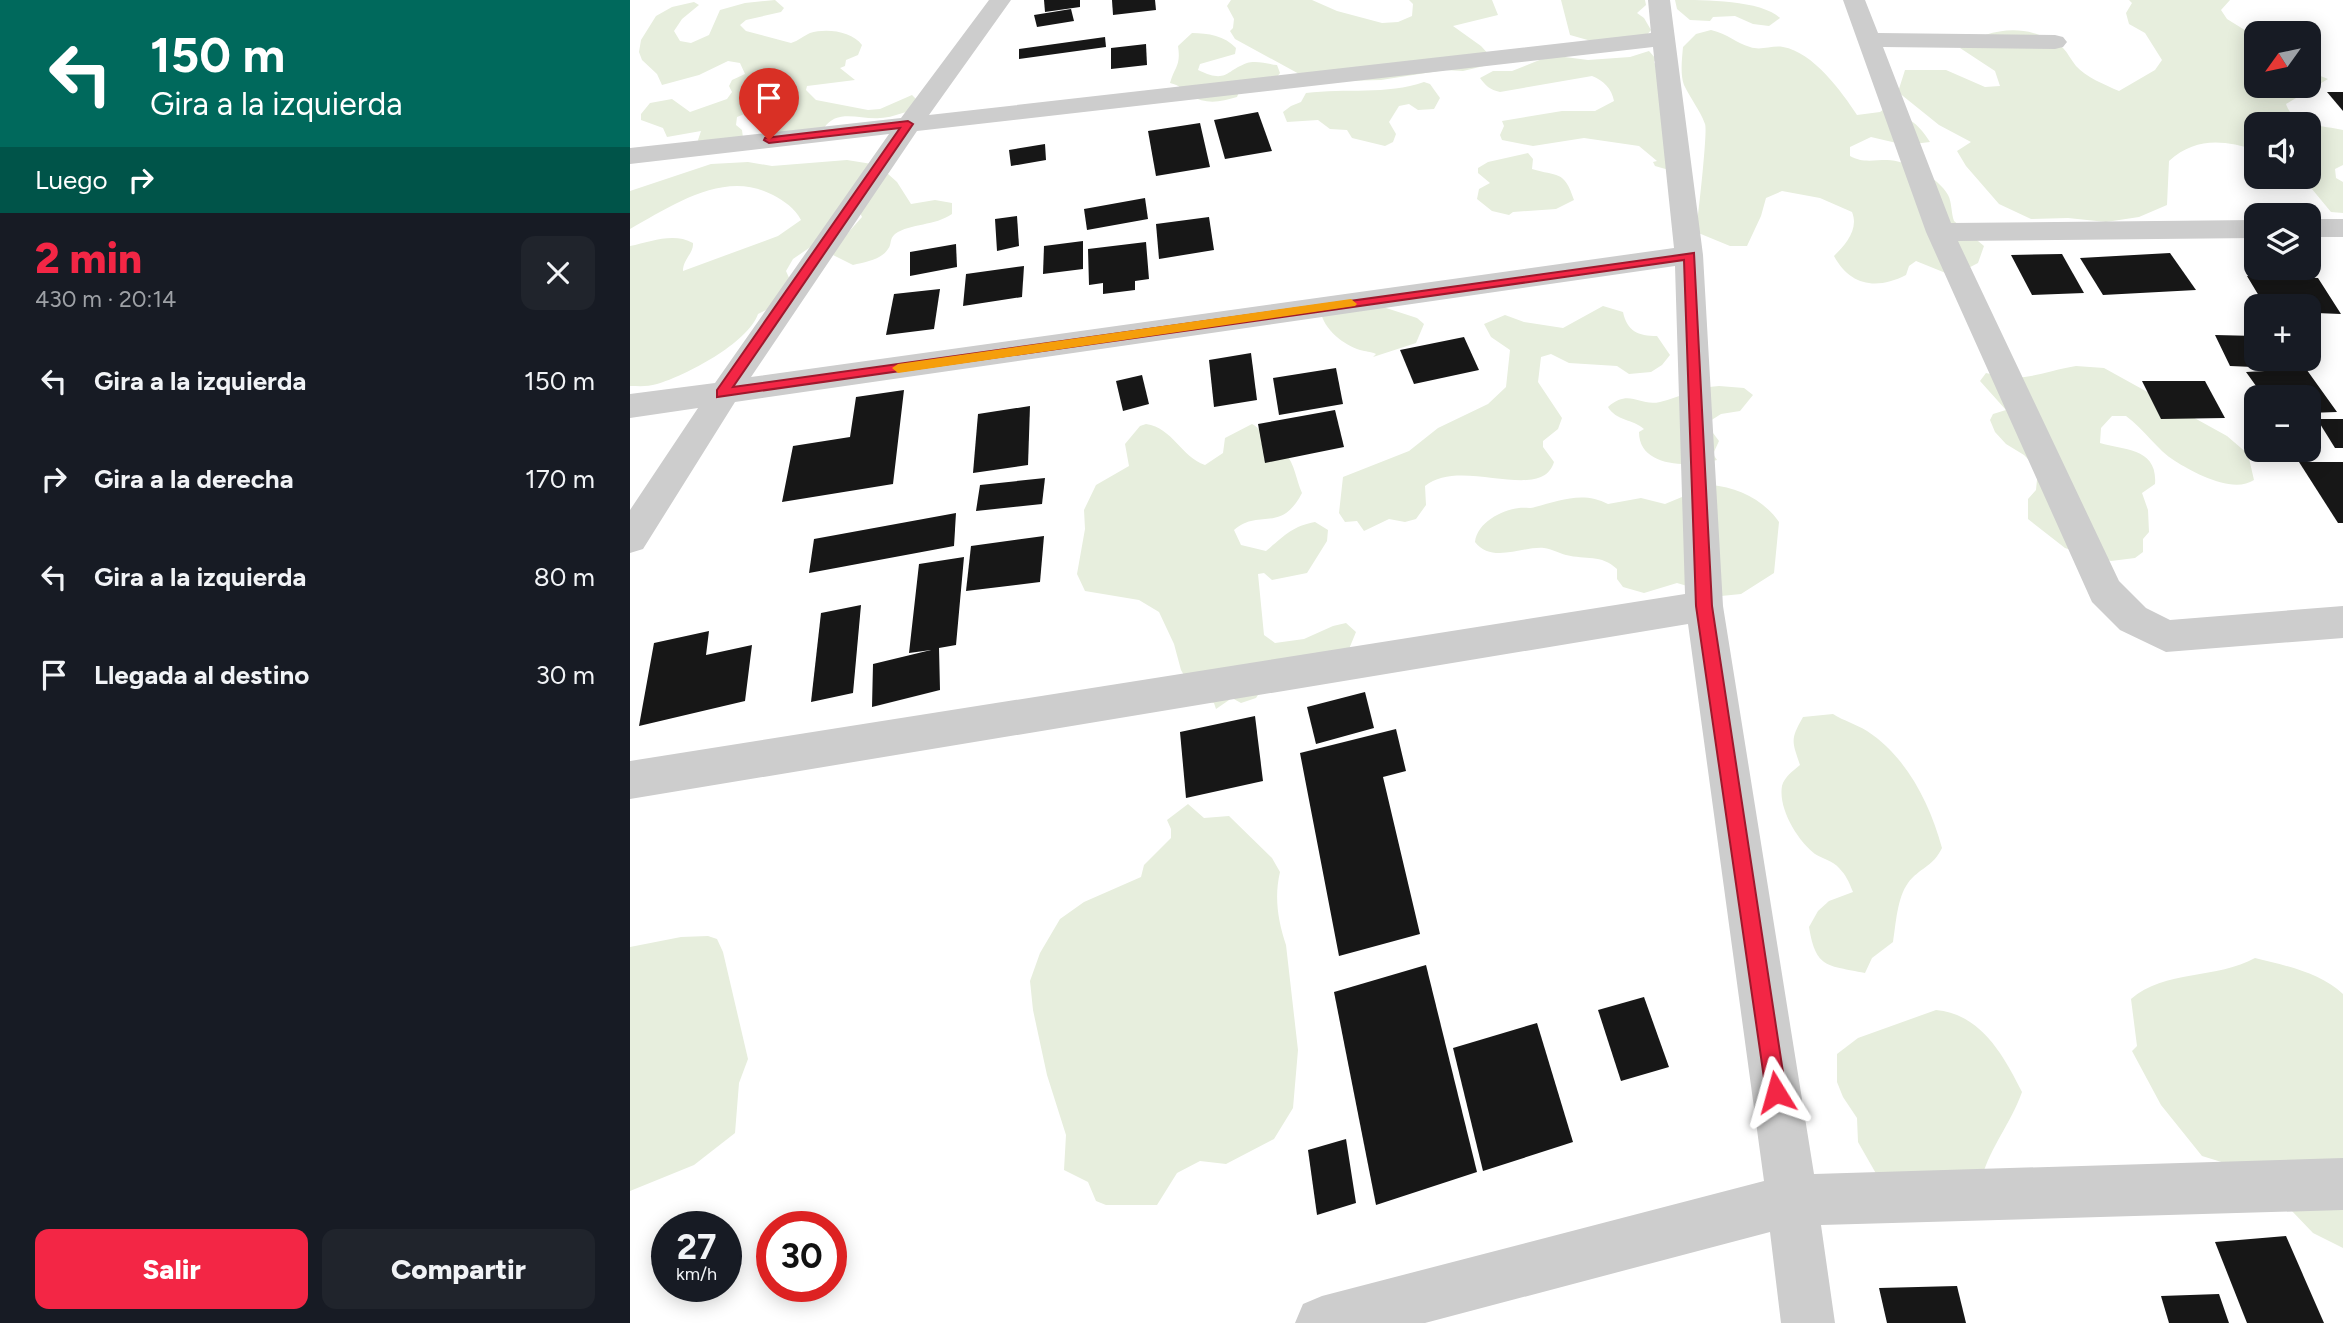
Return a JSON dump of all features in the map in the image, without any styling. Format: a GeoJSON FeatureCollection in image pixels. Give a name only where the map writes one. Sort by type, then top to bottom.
{"type":"FeatureCollection","features":[{"type":"Feature","properties":{"kind":"street"},"geometry":{"type":"LineString","coordinates":[[630,539],[722,394],[908,124],[1000,0]]}},
{"type":"Feature","properties":{"kind":"street"},"geometry":{"type":"LineString","coordinates":[[1659,0],[1689,255],[1704,606],[1808,1323]]}},
{"type":"Feature","properties":{"kind":"street"},"geometry":{"type":"LineString","coordinates":[[1854,0],[1940,232],[2105,591],[2133,619],[2166,636],[2343,622]]}},
{"type":"Feature","properties":{"kind":"street"},"geometry":{"type":"LineString","coordinates":[[630,156],[1664,39]]}},
{"type":"Feature","properties":{"kind":"street"},"geometry":{"type":"LineString","coordinates":[[1869,40],[2055,42]]}},
{"type":"Feature","properties":{"kind":"street"},"geometry":{"type":"LineString","coordinates":[[2321,228],[2343,228]]}},
{"type":"Feature","properties":{"kind":"street"},"geometry":{"type":"LineString","coordinates":[[1940,232],[2244,229]]}},
{"type":"Feature","properties":{"kind":"street"},"geometry":{"type":"LineString","coordinates":[[630,406],[1689,255]]}},
{"type":"Feature","properties":{"kind":"street"},"geometry":{"type":"LineString","coordinates":[[630,780],[1704,606]]}},
{"type":"Feature","properties":{"kind":"street"},"geometry":{"type":"LineString","coordinates":[[1322,1323],[1792,1200],[2343,1184]]}},
{"type":"Feature","properties":{"kind":"green space"},"geometry":{"type":"Polygon","coordinates":[[[775,0],[784,8],[781,12],[746,20],[740,25],[746,31],[791,43],[810,33],[831,31],[852,37],[862,45],[858,55],[846,60],[845,66],[840,68],[855,80],[807,86],[806,90],[816,100],[868,110],[880,109],[912,95],[916,99],[907,112],[883,118],[836,118],[824,128],[779,135],[771,124],[790,99],[783,88],[774,91],[764,106],[737,117],[736,125],[742,130],[743,138],[701,150],[698,140],[701,131],[667,137],[663,128],[641,120],[641,114],[650,103],[672,99],[690,112],[727,99],[732,92],[729,86],[732,80],[745,74],[740,63],[728,61],[699,75],[662,85],[657,74],[642,60],[639,52],[641,40],[656,16],[672,7],[694,2],[699,5],[682,19],[674,31],[680,41],[691,43],[709,35],[720,10],[745,3],[775,0]]]}},
{"type":"Feature","properties":{"kind":"green space"},"geometry":{"type":"Polygon","coordinates":[[[1231,0],[1312,0],[1337,11],[1382,23],[1398,22],[1412,16],[1413,4],[1409,0],[1492,0],[1498,15],[1453,26],[1481,46],[1491,57],[1488,65],[1463,71],[1445,70],[1381,80],[1344,81],[1301,75],[1235,39],[1230,31],[1234,19],[1227,6],[1231,0]]]}},
{"type":"Feature","properties":{"kind":"green space"},"geometry":{"type":"Polygon","coordinates":[[[1561,0],[1645,0],[1646,5],[1637,13],[1644,18],[1651,30],[1646,36],[1616,48],[1570,35],[1561,0]]]}},
{"type":"Feature","properties":{"kind":"green space"},"geometry":{"type":"Polygon","coordinates":[[[1675,0],[1746,4],[1771,12],[1780,18],[1769,26],[1753,24],[1735,16],[1713,17],[1710,21],[1690,20],[1677,9],[1675,0]]]}},
{"type":"Feature","properties":{"kind":"green space"},"geometry":{"type":"Polygon","coordinates":[[[2129,0],[2230,0],[2221,10],[2227,19],[2244,30],[2244,98],[2296,98],[2286,104],[2290,112],[2244,112],[2244,147],[2210,143],[2200,144],[2179,153],[2169,161],[2167,205],[2139,217],[2106,222],[2068,218],[2031,219],[1999,204],[1966,166],[1957,151],[1971,142],[1939,125],[1898,92],[1905,70],[1946,70],[1985,87],[2000,86],[1995,71],[1960,48],[1985,35],[2012,30],[2038,34],[2051,40],[2063,48],[2085,74],[2119,91],[2155,70],[2162,60],[2145,33],[2129,24],[2126,13],[2132,3],[2129,0]]]}},
{"type":"Feature","properties":{"kind":"green space"},"geometry":{"type":"Polygon","coordinates":[[[1711,30],[1754,48],[1783,47],[1794,50],[1826,74],[1857,115],[1884,109],[1905,117],[1916,125],[1930,142],[1905,145],[1871,137],[1850,147],[1850,156],[1863,160],[1903,163],[1937,182],[1949,198],[1954,221],[1984,246],[1978,263],[1953,276],[1916,261],[1909,266],[1906,275],[1885,283],[1856,279],[1840,266],[1834,256],[1853,230],[1852,212],[1820,198],[1782,191],[1766,198],[1747,246],[1730,246],[1696,232],[1706,130],[1703,119],[1684,85],[1682,56],[1683,47],[1696,34],[1711,30]]]}},
{"type":"Feature","properties":{"kind":"green space"},"geometry":{"type":"Polygon","coordinates":[[[1192,33],[1216,36],[1236,48],[1235,54],[1200,64],[1198,70],[1220,76],[1254,62],[1277,65],[1280,73],[1277,77],[1241,87],[1237,97],[1213,102],[1196,98],[1170,83],[1178,62],[1178,46],[1192,33]]]}},
{"type":"Feature","properties":{"kind":"green space"},"geometry":{"type":"Polygon","coordinates":[[[1649,51],[1656,59],[1654,62],[1663,79],[1669,170],[1655,166],[1653,162],[1657,161],[1639,146],[1584,138],[1533,146],[1502,140],[1502,121],[1562,111],[1595,111],[1614,101],[1613,97],[1600,80],[1592,76],[1500,92],[1488,87],[1480,78],[1493,71],[1512,71],[1557,56],[1588,60],[1630,57],[1649,51]]]}},
{"type":"Feature","properties":{"kind":"green space"},"geometry":{"type":"Polygon","coordinates":[[[1424,82],[1430,84],[1440,98],[1434,109],[1418,110],[1409,104],[1399,106],[1389,122],[1396,134],[1393,142],[1385,146],[1352,138],[1347,130],[1330,129],[1318,120],[1287,122],[1283,112],[1301,102],[1306,93],[1395,88],[1424,82]]]}},
{"type":"Feature","properties":{"kind":"green space"},"geometry":{"type":"Polygon","coordinates":[[[2321,126],[2343,130],[2343,165],[2335,169],[2336,178],[2343,182],[2343,213],[2331,212],[2312,189],[2321,189],[2321,126]]]}},
{"type":"Feature","properties":{"kind":"green space"},"geometry":{"type":"Polygon","coordinates":[[[1528,153],[1533,159],[1532,169],[1559,176],[1567,183],[1574,200],[1556,209],[1513,212],[1509,215],[1492,211],[1477,199],[1479,189],[1490,183],[1478,173],[1478,168],[1488,162],[1528,153]]]}},
{"type":"Feature","properties":{"kind":"green space"},"geometry":{"type":"Polygon","coordinates":[[[847,160],[878,165],[897,182],[911,204],[935,200],[952,203],[952,214],[938,221],[901,230],[893,236],[889,247],[881,256],[853,265],[833,255],[838,244],[862,217],[860,213],[793,259],[786,271],[793,287],[772,307],[758,314],[752,325],[729,347],[699,366],[669,380],[650,386],[630,386],[630,246],[670,238],[693,243],[683,271],[778,236],[801,220],[792,208],[773,195],[755,188],[736,186],[717,188],[681,201],[630,229],[630,191],[711,164],[748,162],[772,166],[847,160]]]}},
{"type":"Feature","properties":{"kind":"green space"},"geometry":{"type":"Polygon","coordinates":[[[1349,296],[1417,318],[1424,324],[1416,343],[1373,357],[1376,354],[1354,348],[1341,340],[1325,324],[1321,311],[1349,296]]]}},
{"type":"Feature","properties":{"kind":"green space"},"geometry":{"type":"Polygon","coordinates":[[[1603,306],[1623,312],[1627,324],[1634,331],[1657,336],[1670,355],[1662,365],[1651,372],[1629,374],[1617,366],[1569,363],[1551,354],[1541,357],[1538,382],[1562,418],[1558,429],[1543,441],[1543,447],[1554,462],[1546,474],[1533,479],[1517,480],[1478,476],[1440,478],[1425,486],[1426,505],[1416,519],[1405,522],[1389,519],[1364,531],[1357,521],[1345,522],[1339,513],[1343,477],[1409,451],[1438,428],[1488,404],[1506,387],[1510,350],[1491,337],[1484,324],[1505,315],[1524,322],[1563,328],[1603,306]]]}},
{"type":"Feature","properties":{"kind":"green space"},"geometry":{"type":"Polygon","coordinates":[[[2076,366],[2104,368],[2227,436],[2244,451],[2244,462],[2250,462],[2254,480],[2235,485],[2203,476],[2168,456],[2126,416],[2112,416],[2101,428],[2100,443],[2138,453],[2151,463],[2154,472],[2155,484],[2142,493],[2148,510],[2149,532],[2143,539],[2143,552],[2135,558],[2111,561],[2065,548],[2028,519],[2028,499],[2036,490],[2038,469],[1995,432],[1990,420],[1993,414],[2006,410],[1980,381],[1986,373],[2011,377],[2032,376],[2076,366]]]}},
{"type":"Feature","properties":{"kind":"green space"},"geometry":{"type":"Polygon","coordinates":[[[1719,386],[1744,388],[1753,395],[1740,411],[1721,414],[1710,421],[1710,429],[1719,441],[1713,454],[1717,460],[1707,462],[1682,464],[1657,459],[1641,444],[1639,432],[1644,429],[1615,415],[1608,407],[1622,399],[1653,403],[1719,386]]]}},
{"type":"Feature","properties":{"kind":"green space"},"geometry":{"type":"Polygon","coordinates":[[[1146,424],[1163,431],[1189,456],[1205,465],[1223,453],[1225,438],[1252,424],[1267,440],[1285,453],[1302,493],[1286,513],[1252,521],[1234,530],[1241,545],[1266,551],[1294,529],[1315,522],[1328,530],[1327,541],[1307,573],[1272,580],[1264,573],[1258,574],[1264,635],[1275,643],[1304,639],[1346,623],[1356,632],[1349,649],[1263,687],[1256,698],[1241,703],[1232,698],[1216,709],[1214,703],[1197,698],[1181,670],[1174,644],[1159,612],[1139,600],[1085,591],[1077,574],[1085,529],[1084,510],[1096,485],[1129,466],[1125,444],[1140,426],[1146,424]]]}},
{"type":"Feature","properties":{"kind":"green space"},"geometry":{"type":"Polygon","coordinates":[[[1711,485],[1749,496],[1766,507],[1779,522],[1774,573],[1741,594],[1721,596],[1677,583],[1644,593],[1623,587],[1617,579],[1617,569],[1599,559],[1566,555],[1544,548],[1490,552],[1475,542],[1485,523],[1512,509],[1533,508],[1581,497],[1608,504],[1641,498],[1665,504],[1711,485]]]}},
{"type":"Feature","properties":{"kind":"green space"},"geometry":{"type":"Polygon","coordinates":[[[1833,714],[1867,731],[1894,754],[1924,799],[1942,848],[1904,889],[1893,942],[1872,958],[1865,973],[1825,963],[1815,951],[1809,927],[1818,911],[1829,901],[1853,892],[1839,868],[1815,854],[1802,841],[1783,805],[1782,786],[1800,765],[1794,741],[1803,717],[1833,714]]]}},
{"type":"Feature","properties":{"kind":"green space"},"geometry":{"type":"Polygon","coordinates":[[[1188,804],[1204,818],[1229,816],[1272,858],[1280,872],[1278,909],[1286,945],[1298,1050],[1293,1108],[1274,1139],[1226,1164],[1200,1161],[1177,1173],[1157,1205],[1106,1205],[1096,1201],[1088,1182],[1064,1170],[1066,1135],[1047,1075],[1033,1010],[1030,981],[1040,953],[1060,919],[1084,902],[1141,877],[1144,865],[1171,838],[1167,820],[1188,804]]]}},
{"type":"Feature","properties":{"kind":"green space"},"geometry":{"type":"Polygon","coordinates":[[[708,936],[717,939],[723,952],[748,1059],[739,1083],[735,1133],[694,1165],[630,1191],[630,947],[681,937],[708,936]]]}},
{"type":"Feature","properties":{"kind":"green space"},"geometry":{"type":"Polygon","coordinates":[[[2255,958],[2313,975],[2343,994],[2343,1248],[2313,1233],[2291,1210],[2228,1164],[2202,1156],[2161,1105],[2132,1051],[2137,1046],[2131,999],[2159,983],[2225,969],[2255,958]]]}},
{"type":"Feature","properties":{"kind":"green space"},"geometry":{"type":"Polygon","coordinates":[[[1936,1010],[1966,1019],[1978,1028],[1999,1051],[2022,1092],[1990,1155],[1982,1177],[1886,1191],[1858,1142],[1857,1118],[1837,1082],[1837,1054],[1858,1038],[1936,1010]]]}},
{"type":"Feature","properties":{"kind":"building"},"geometry":{"type":"Polygon","coordinates":[[[1044,0],[1080,0],[1080,7],[1045,12],[1044,0]]]}},
{"type":"Feature","properties":{"kind":"building"},"geometry":{"type":"Polygon","coordinates":[[[1112,0],[1155,0],[1156,10],[1113,15],[1112,0]]]}},
{"type":"Feature","properties":{"kind":"building"},"geometry":{"type":"Polygon","coordinates":[[[1071,9],[1074,21],[1037,27],[1034,15],[1071,9]]]}},
{"type":"Feature","properties":{"kind":"building"},"geometry":{"type":"Polygon","coordinates":[[[1105,37],[1106,47],[1019,59],[1019,49],[1105,37]]]}},
{"type":"Feature","properties":{"kind":"building"},"geometry":{"type":"Polygon","coordinates":[[[1146,44],[1147,65],[1111,69],[1111,48],[1146,44]]]}},
{"type":"Feature","properties":{"kind":"building"},"geometry":{"type":"Polygon","coordinates":[[[2327,92],[2343,92],[2343,111],[2327,92]]]}},
{"type":"Feature","properties":{"kind":"building"},"geometry":{"type":"Polygon","coordinates":[[[1258,112],[1272,151],[1225,159],[1214,120],[1258,112]]]}},
{"type":"Feature","properties":{"kind":"building"},"geometry":{"type":"Polygon","coordinates":[[[1200,123],[1210,167],[1156,176],[1148,131],[1200,123]]]}},
{"type":"Feature","properties":{"kind":"building"},"geometry":{"type":"Polygon","coordinates":[[[1045,144],[1046,160],[1011,166],[1009,150],[1045,144]]]}},
{"type":"Feature","properties":{"kind":"building"},"geometry":{"type":"Polygon","coordinates":[[[1145,198],[1148,219],[1087,230],[1084,209],[1145,198]]]}},
{"type":"Feature","properties":{"kind":"building"},"geometry":{"type":"Polygon","coordinates":[[[1017,216],[1019,246],[997,251],[995,219],[1017,216]]]}},
{"type":"Feature","properties":{"kind":"building"},"geometry":{"type":"Polygon","coordinates":[[[1209,217],[1214,250],[1159,259],[1156,224],[1209,217]]]}},
{"type":"Feature","properties":{"kind":"building"},"geometry":{"type":"Polygon","coordinates":[[[1083,241],[1083,269],[1043,274],[1044,246],[1083,241]]]}},
{"type":"Feature","properties":{"kind":"building"},"geometry":{"type":"Polygon","coordinates":[[[1146,242],[1149,279],[1135,281],[1135,290],[1103,294],[1103,283],[1089,285],[1088,249],[1146,242]]]}},
{"type":"Feature","properties":{"kind":"building"},"geometry":{"type":"Polygon","coordinates":[[[956,244],[957,267],[910,276],[910,252],[956,244]]]}},
{"type":"Feature","properties":{"kind":"building"},"geometry":{"type":"Polygon","coordinates":[[[2170,253],[2196,290],[2103,295],[2080,258],[2170,253]]]}},
{"type":"Feature","properties":{"kind":"building"},"geometry":{"type":"Polygon","coordinates":[[[2062,254],[2084,293],[2032,295],[2011,255],[2062,254]]]}},
{"type":"Feature","properties":{"kind":"building"},"geometry":{"type":"Polygon","coordinates":[[[1024,266],[1022,297],[963,306],[966,274],[1024,266]]]}},
{"type":"Feature","properties":{"kind":"building"},"geometry":{"type":"Polygon","coordinates":[[[2249,280],[2319,280],[2341,314],[2321,313],[2321,294],[2258,294],[2249,280]]]}},
{"type":"Feature","properties":{"kind":"building"},"geometry":{"type":"Polygon","coordinates":[[[940,289],[934,329],[886,335],[894,294],[940,289]]]}},
{"type":"Feature","properties":{"kind":"building"},"geometry":{"type":"Polygon","coordinates":[[[2215,335],[2244,336],[2244,367],[2230,366],[2215,335]]]}},
{"type":"Feature","properties":{"kind":"building"},"geometry":{"type":"Polygon","coordinates":[[[1464,337],[1479,370],[1414,384],[1400,350],[1464,337]]]}},
{"type":"Feature","properties":{"kind":"building"},"geometry":{"type":"Polygon","coordinates":[[[1251,353],[1257,400],[1214,407],[1209,360],[1251,353]]]}},
{"type":"Feature","properties":{"kind":"building"},"geometry":{"type":"Polygon","coordinates":[[[1336,368],[1343,404],[1279,415],[1273,378],[1336,368]]]}},
{"type":"Feature","properties":{"kind":"building"},"geometry":{"type":"Polygon","coordinates":[[[2308,371],[2318,385],[2255,385],[2246,372],[2308,371]]]}},
{"type":"Feature","properties":{"kind":"building"},"geometry":{"type":"Polygon","coordinates":[[[1142,375],[1149,404],[1123,411],[1116,381],[1142,375]]]}},
{"type":"Feature","properties":{"kind":"building"},"geometry":{"type":"Polygon","coordinates":[[[2142,381],[2205,381],[2225,418],[2161,419],[2142,381]]]}},
{"type":"Feature","properties":{"kind":"building"},"geometry":{"type":"Polygon","coordinates":[[[904,390],[893,484],[782,502],[793,446],[850,437],[856,397],[904,390]]]}},
{"type":"Feature","properties":{"kind":"building"},"geometry":{"type":"Polygon","coordinates":[[[2321,390],[2337,412],[2321,413],[2321,390]]]}},
{"type":"Feature","properties":{"kind":"building"},"geometry":{"type":"Polygon","coordinates":[[[1030,406],[1028,465],[973,473],[978,414],[1030,406]]]}},
{"type":"Feature","properties":{"kind":"building"},"geometry":{"type":"Polygon","coordinates":[[[1335,410],[1344,447],[1265,463],[1258,424],[1335,410]]]}},
{"type":"Feature","properties":{"kind":"building"},"geometry":{"type":"Polygon","coordinates":[[[2321,419],[2343,419],[2343,448],[2335,448],[2321,425],[2321,419]]]}},
{"type":"Feature","properties":{"kind":"building"},"geometry":{"type":"Polygon","coordinates":[[[2299,462],[2343,462],[2343,523],[2338,523],[2299,462]]]}},
{"type":"Feature","properties":{"kind":"building"},"geometry":{"type":"Polygon","coordinates":[[[1045,478],[1042,504],[976,511],[980,485],[1045,478]]]}},
{"type":"Feature","properties":{"kind":"building"},"geometry":{"type":"Polygon","coordinates":[[[956,513],[954,546],[809,573],[814,539],[956,513]]]}},
{"type":"Feature","properties":{"kind":"building"},"geometry":{"type":"Polygon","coordinates":[[[1044,536],[1040,582],[966,591],[971,546],[1044,536]]]}},
{"type":"Feature","properties":{"kind":"building"},"geometry":{"type":"Polygon","coordinates":[[[964,557],[956,645],[939,648],[940,690],[872,707],[873,664],[931,650],[909,653],[919,564],[964,557]]]}},
{"type":"Feature","properties":{"kind":"building"},"geometry":{"type":"Polygon","coordinates":[[[861,605],[853,693],[811,702],[821,613],[861,605]]]}},
{"type":"Feature","properties":{"kind":"building"},"geometry":{"type":"Polygon","coordinates":[[[709,631],[706,655],[752,645],[745,701],[639,726],[654,643],[709,631]]]}},
{"type":"Feature","properties":{"kind":"building"},"geometry":{"type":"Polygon","coordinates":[[[1365,692],[1374,728],[1316,744],[1307,707],[1365,692]]]}},
{"type":"Feature","properties":{"kind":"building"},"geometry":{"type":"Polygon","coordinates":[[[1255,716],[1263,781],[1186,798],[1180,732],[1255,716]]]}},
{"type":"Feature","properties":{"kind":"building"},"geometry":{"type":"Polygon","coordinates":[[[1396,729],[1406,771],[1383,777],[1420,934],[1339,956],[1300,753],[1396,729]]]}},
{"type":"Feature","properties":{"kind":"building"},"geometry":{"type":"Polygon","coordinates":[[[1426,965],[1477,1172],[1376,1205],[1334,992],[1426,965]]]}},
{"type":"Feature","properties":{"kind":"building"},"geometry":{"type":"Polygon","coordinates":[[[1644,997],[1669,1067],[1621,1081],[1598,1010],[1644,997]]]}},
{"type":"Feature","properties":{"kind":"building"},"geometry":{"type":"Polygon","coordinates":[[[1537,1023],[1573,1142],[1483,1171],[1453,1048],[1537,1023]]]}},
{"type":"Feature","properties":{"kind":"building"},"geometry":{"type":"Polygon","coordinates":[[[1346,1139],[1356,1203],[1317,1215],[1308,1150],[1346,1139]]]}},
{"type":"Feature","properties":{"kind":"building"},"geometry":{"type":"Polygon","coordinates":[[[2286,1236],[2324,1323],[2247,1323],[2215,1242],[2286,1236]]]}},
{"type":"Feature","properties":{"kind":"building"},"geometry":{"type":"Polygon","coordinates":[[[1957,1286],[1966,1323],[1887,1323],[1879,1288],[1957,1286]]]}},
{"type":"Feature","properties":{"kind":"building"},"geometry":{"type":"Polygon","coordinates":[[[2219,1294],[2229,1323],[2169,1323],[2161,1296],[2219,1294]]]}},
{"type":"Feature","properties":{"kind":"slow traffic"},"geometry":{"type":"LineString","coordinates":[[898,368],[1351,304]]}},
{"type":"Feature","properties":{"kind":"route"},"geometry":{"type":"LineString","coordinates":[[769,140],[908,124],[722,394],[1689,255],[1704,606],[1776,1092]]}}]}
